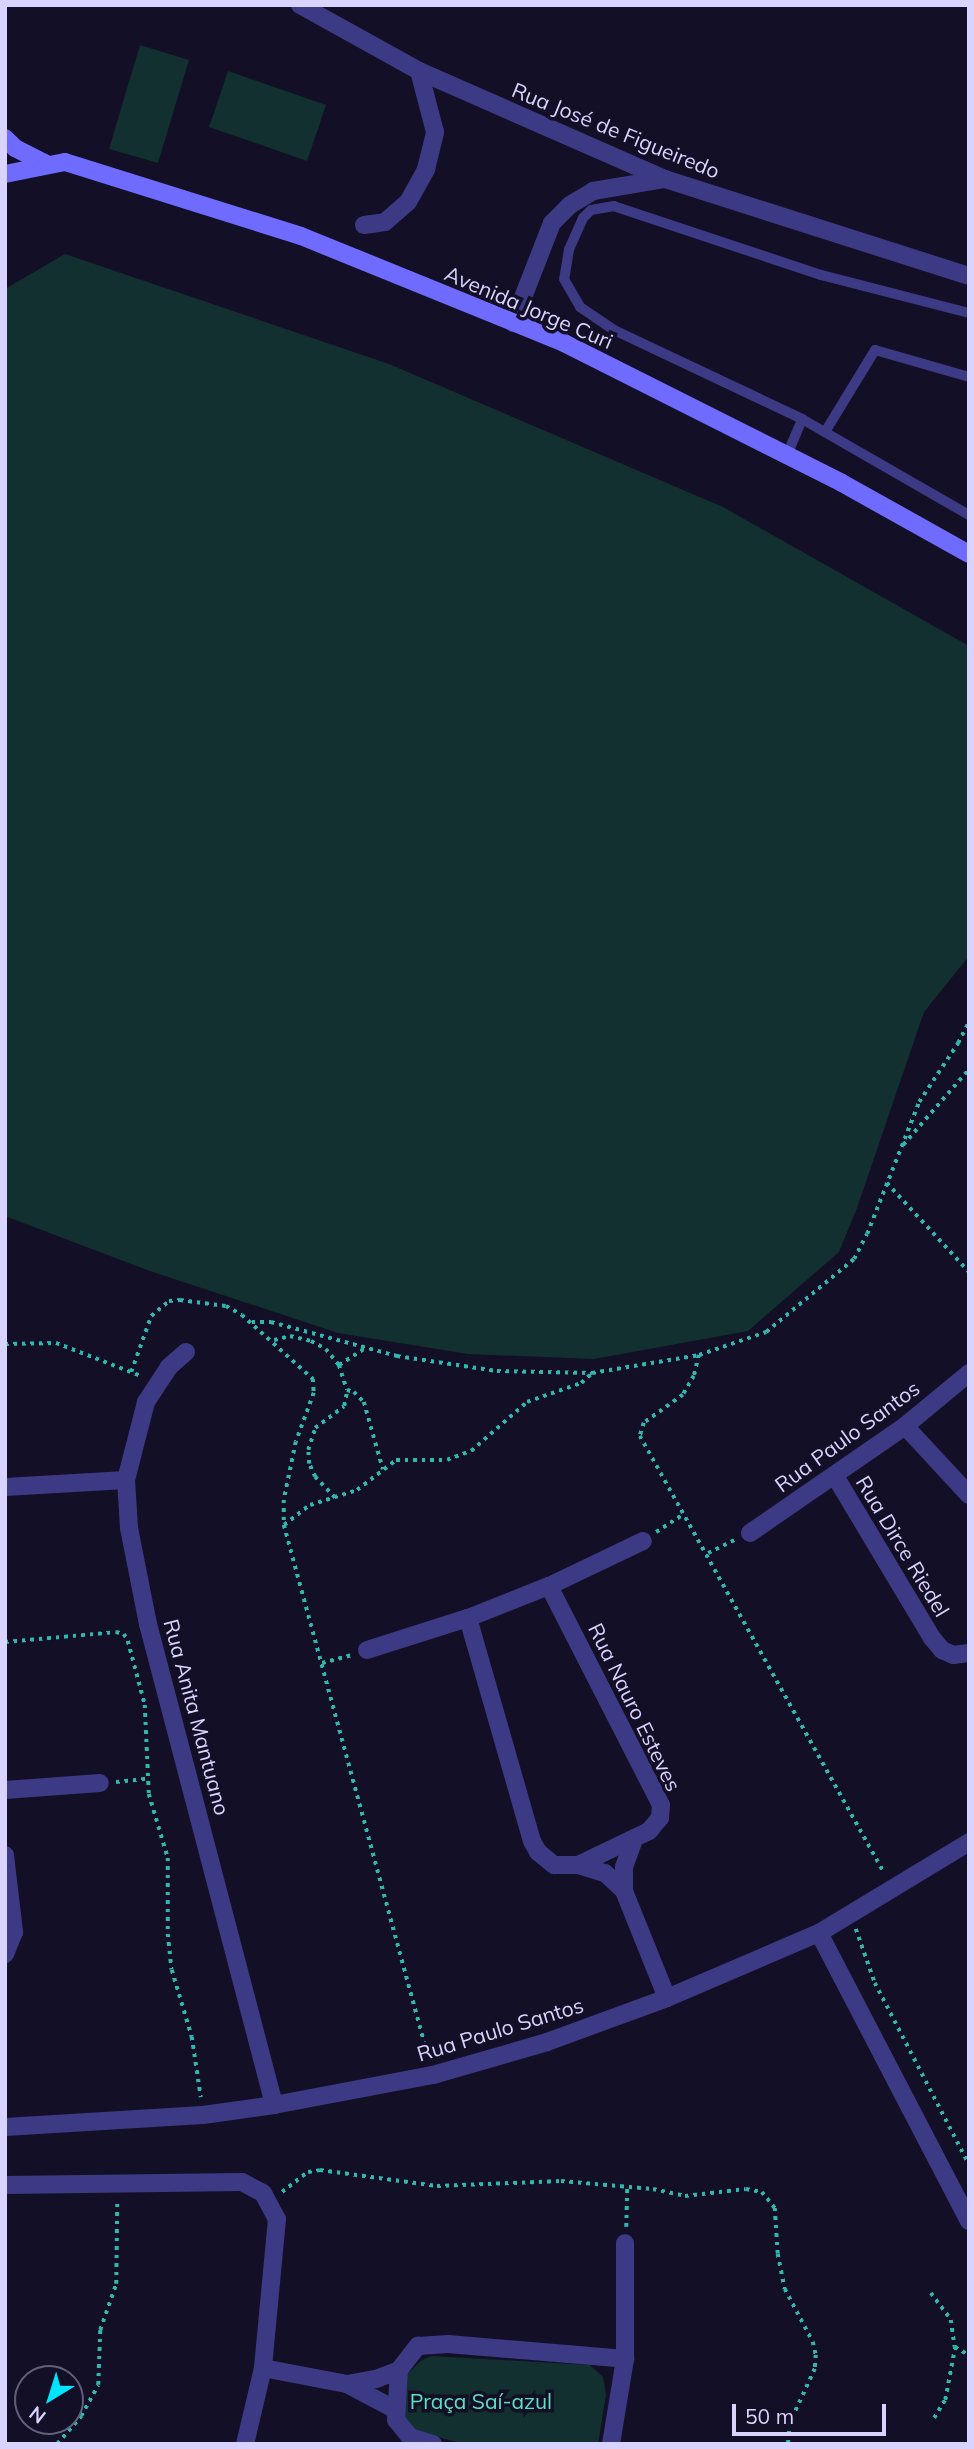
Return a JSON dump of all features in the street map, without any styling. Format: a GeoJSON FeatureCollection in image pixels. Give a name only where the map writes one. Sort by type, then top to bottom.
{"type":"FeatureCollection","features":[{"type":"Feature","properties":{"kind":"street","name":"Rua José de Figueiredo"},"geometry":{"type":"LineString","coordinates":[[300,5],[419,72],[665,179],[969,276]]}},
{"type":"Feature","properties":{"kind":"street"},"geometry":{"type":"LineString","coordinates":[[364,225],[385,222],[408,202],[426,169],[435,132],[419,72]]}},
{"type":"Feature","properties":{"kind":"street"},"geometry":{"type":"LineString","coordinates":[[5,138],[15,148],[48,165]]}},
{"type":"Feature","properties":{"kind":"street","name":"Avenida Jorge Curi"},"geometry":{"type":"LineString","coordinates":[[48,165],[65,162],[301,236],[564,343],[787,456],[969,554]]}},
{"type":"Feature","properties":{"kind":"street"},"geometry":{"type":"LineString","coordinates":[[5,174],[48,165]]}},
{"type":"Feature","properties":{"kind":"street"},"geometry":{"type":"LineString","coordinates":[[513,323],[552,223],[570,205],[593,191],[665,179]]}},
{"type":"Feature","properties":{"kind":"street","name":"Rua Anita Mantuano"},"geometry":{"type":"LineString","coordinates":[[186,1352],[157,1382],[146,1402],[126,1480],[136,1573],[274,2105]]}},
{"type":"Feature","properties":{"kind":"street","name":"Rua Paulo Santos"},"geometry":{"type":"LineString","coordinates":[[750,1533],[905,1426],[969,1373]]}},
{"type":"Feature","properties":{"kind":"street"},"geometry":{"type":"LineString","coordinates":[[905,1426],[969,1495]]}},
{"type":"Feature","properties":{"kind":"street","name":"Rua Dirce Riedel"},"geometry":{"type":"LineString","coordinates":[[835,1476],[932,1638],[942,1650],[953,1655],[969,1653]]}},
{"type":"Feature","properties":{"kind":"street"},"geometry":{"type":"LineString","coordinates":[[5,1487],[126,1480]]}},
{"type":"Feature","properties":{"kind":"street"},"geometry":{"type":"LineString","coordinates":[[368,1650],[468,1618],[550,1586],[643,1541]]}},
{"type":"Feature","properties":{"kind":"street","name":"Rua Nauro Esteves"},"geometry":{"type":"LineString","coordinates":[[550,1586],[661,1805],[656,1825],[634,1840],[578,1865]]}},
{"type":"Feature","properties":{"kind":"street"},"geometry":{"type":"LineString","coordinates":[[468,1618],[532,1841],[538,1852],[554,1866],[578,1865],[605,1873],[624,1891]]}},
{"type":"Feature","properties":{"kind":"street"},"geometry":{"type":"LineString","coordinates":[[5,1790],[100,1783]]}},
{"type":"Feature","properties":{"kind":"street","name":"Rua Nauro Esteves"},"geometry":{"type":"LineString","coordinates":[[634,1840],[624,1867],[624,1891],[667,1998]]}},
{"type":"Feature","properties":{"kind":"street","name":"Rua Paulo Santos"},"geometry":{"type":"LineString","coordinates":[[5,2127],[204,2115],[274,2105],[433,2075],[547,2042],[667,1998],[819,1933],[969,1842]]}},
{"type":"Feature","properties":{"kind":"street"},"geometry":{"type":"LineString","coordinates":[[5,1855],[14,1932],[5,1954]]}},
{"type":"Feature","properties":{"kind":"street"},"geometry":{"type":"LineString","coordinates":[[819,1933],[969,2221]]}},
{"type":"Feature","properties":{"kind":"street"},"geometry":{"type":"LineString","coordinates":[[5,2185],[242,2182],[266,2197],[277,2219],[262,2368],[245,2444]]}},
{"type":"Feature","properties":{"kind":"street"},"geometry":{"type":"LineString","coordinates":[[611,2444],[625,2359],[625,2243]]}},
{"type":"Feature","properties":{"kind":"street"},"geometry":{"type":"LineString","coordinates":[[433,2444],[410,2437],[396,2420],[398,2370],[411,2351],[429,2343],[625,2359]]}},
{"type":"Feature","properties":{"kind":"street"},"geometry":{"type":"LineString","coordinates":[[262,2368],[346,2384],[396,2410]]}},
{"type":"Feature","properties":{"kind":"street"},"geometry":{"type":"LineString","coordinates":[[346,2384],[376,2379],[398,2370]]}},
{"type":"Feature","properties":{"kind":"lane"},"geometry":{"type":"LineString","coordinates":[[969,313],[821,275],[614,206],[591,210],[583,218],[569,249],[564,279],[580,307],[614,330],[802,419],[969,514]]}},
{"type":"Feature","properties":{"kind":"lane"},"geometry":{"type":"LineString","coordinates":[[825,432],[875,350],[969,376]]}},
{"type":"Feature","properties":{"kind":"lane"},"geometry":{"type":"LineString","coordinates":[[787,456],[802,419]]}},
{"type":"Feature","properties":{"kind":"path"},"geometry":{"type":"LineString","coordinates":[[252,1322],[271,1322],[366,1348],[449,1366],[496,1371],[592,1373],[699,1355],[766,1332],[854,1259],[919,1102],[958,1043],[969,1021]]}},
{"type":"Feature","properties":{"kind":"path"},"geometry":{"type":"LineString","coordinates":[[900,1150],[969,1069]]}},
{"type":"Feature","properties":{"kind":"path"},"geometry":{"type":"LineString","coordinates":[[887,1184],[969,1272]]}},
{"type":"Feature","properties":{"kind":"path"},"geometry":{"type":"LineString","coordinates":[[131,1372],[151,1316],[169,1301],[226,1306],[252,1322],[313,1379],[314,1388],[296,1442],[284,1500],[284,1525],[433,2075]]}},
{"type":"Feature","properties":{"kind":"path"},"geometry":{"type":"LineString","coordinates":[[272,1341],[290,1336],[321,1345],[339,1365],[348,1390],[344,1406],[315,1428],[308,1450],[309,1464],[315,1477],[335,1498]]}},
{"type":"Feature","properties":{"kind":"path"},"geometry":{"type":"LineString","coordinates":[[5,1344],[56,1343],[157,1382]]}},
{"type":"Feature","properties":{"kind":"path"},"geometry":{"type":"LineString","coordinates":[[339,1365],[366,1348]]}},
{"type":"Feature","properties":{"kind":"path"},"geometry":{"type":"LineString","coordinates":[[699,1355],[694,1376],[683,1395],[644,1423],[639,1432],[894,1889]]}},
{"type":"Feature","properties":{"kind":"path"},"geometry":{"type":"LineString","coordinates":[[284,1525],[310,1505],[357,1490],[396,1460],[447,1460],[471,1451],[527,1402],[581,1383],[592,1373]]}},
{"type":"Feature","properties":{"kind":"path"},"geometry":{"type":"LineString","coordinates":[[348,1390],[364,1402],[383,1469]]}},
{"type":"Feature","properties":{"kind":"path"},"geometry":{"type":"LineString","coordinates":[[670,1523],[684,1514]]}},
{"type":"Feature","properties":{"kind":"path"},"geometry":{"type":"LineString","coordinates":[[707,1554],[717,1549]]}},
{"type":"Feature","properties":{"kind":"path"},"geometry":{"type":"LineString","coordinates":[[5,1642],[124,1634],[145,1705],[148,1779],[169,1858],[169,1952],[192,2037],[204,2115]]}},
{"type":"Feature","properties":{"kind":"path"},"geometry":{"type":"LineString","coordinates":[[322,1663],[335,1659]]}},
{"type":"Feature","properties":{"kind":"path"},"geometry":{"type":"LineString","coordinates":[[133,1780],[148,1779]]}},
{"type":"Feature","properties":{"kind":"path"},"geometry":{"type":"LineString","coordinates":[[848,1916],[862,1938],[876,1983],[969,2164]]}},
{"type":"Feature","properties":{"kind":"path"},"geometry":{"type":"LineString","coordinates":[[266,2197],[298,2178],[320,2170],[347,2171],[437,2186],[561,2181],[685,2196],[754,2189],[772,2202],[785,2289],[813,2342],[816,2354],[815,2369],[790,2423],[788,2444]]}},
{"type":"Feature","properties":{"kind":"path"},"geometry":{"type":"LineString","coordinates":[[57,2444],[73,2428],[99,2385],[100,2330],[116,2284],[114,2227],[118,2184]]}},
{"type":"Feature","properties":{"kind":"path"},"geometry":{"type":"LineString","coordinates":[[625,2243],[627,2187]]}},
{"type":"Feature","properties":{"kind":"path"},"geometry":{"type":"LineString","coordinates":[[931,2293],[951,2320],[956,2347],[945,2400],[934,2418]]}},
{"type":"Feature","properties":{"kind":"path"},"geometry":{"type":"LineString","coordinates":[[956,2347],[969,2355]]}},
{"type":"Feature","properties":{"kind":"green space"},"geometry":{"type":"Polygon","coordinates":[[[140,45],[189,60],[158,163],[109,149],[140,45]]]}},
{"type":"Feature","properties":{"kind":"green space"},"geometry":{"type":"Polygon","coordinates":[[[228,71],[326,105],[307,161],[209,127],[228,71]]]}},
{"type":"Feature","properties":{"kind":"green space"},"geometry":{"type":"Polygon","coordinates":[[[65,254],[389,364],[723,507],[969,646],[969,956],[924,1012],[857,1208],[839,1252],[748,1331],[594,1359],[468,1354],[338,1333],[147,1270],[5,1216],[5,289],[65,254]]]}},
{"type":"Feature","properties":{"kind":"green space","name":"Praça Saí-azul"},"geometry":{"type":"Polygon","coordinates":[[[432,2356],[590,2365],[603,2377],[606,2395],[598,2444],[465,2444],[418,2432],[402,2416],[407,2374],[422,2360],[432,2356]]]}}]}
